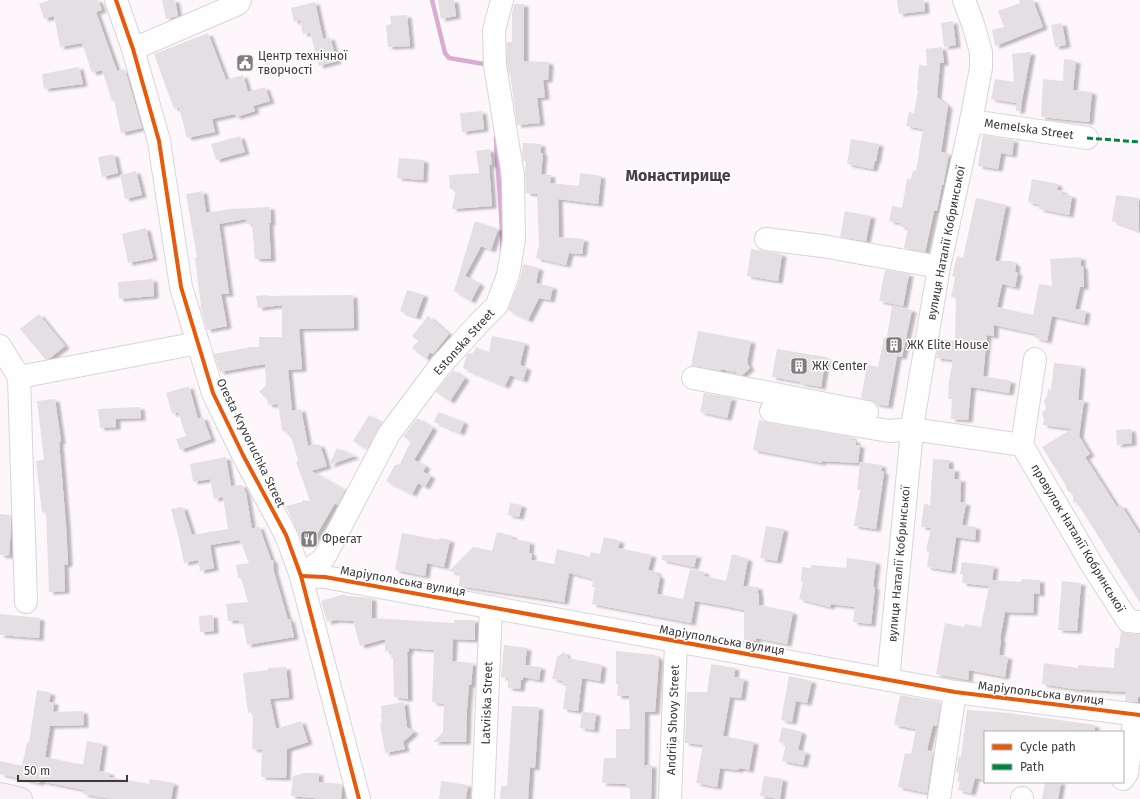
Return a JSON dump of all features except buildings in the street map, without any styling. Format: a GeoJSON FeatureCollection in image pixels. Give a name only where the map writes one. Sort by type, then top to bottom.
{"type":"FeatureCollection","features":[{"type":"Feature","properties":{"kind":"main road"},"geometry":{"type":"LineString","coordinates":[[0,794],[21,799]]}},
{"type":"Feature","properties":{"kind":"street","name":"Oresta Kryvoruchka Street"},"geometry":{"type":"LineString","coordinates":[[116,0],[133,49],[159,141],[181,287],[213,393],[286,535],[302,576],[359,799]]}},
{"type":"Feature","properties":{"kind":"street"},"geometry":{"type":"LineString","coordinates":[[133,49],[238,4],[240,0]]}},
{"type":"Feature","properties":{"kind":"street","name":"Estonska Street"},"geometry":{"type":"LineString","coordinates":[[302,576],[324,558],[389,434],[440,366],[497,304],[508,276],[514,240],[513,176],[495,65],[494,30],[502,0]]}},
{"type":"Feature","properties":{"kind":"street","name":"вулиця Наталії Кобринської"},"geometry":{"type":"LineString","coordinates":[[888,680],[912,425],[939,267],[981,68],[980,52],[973,24],[964,0]]}},
{"type":"Feature","properties":{"kind":"street","name":"Memelska Street"},"geometry":{"type":"LineString","coordinates":[[971,121],[1086,138]]}},
{"type":"Feature","properties":{"kind":"street"},"geometry":{"type":"LineString","coordinates":[[766,238],[822,246],[939,267]]}},
{"type":"Feature","properties":{"kind":"street"},"geometry":{"type":"LineString","coordinates":[[19,377],[198,343]]}},
{"type":"Feature","properties":{"kind":"street"},"geometry":{"type":"LineString","coordinates":[[0,346],[19,377],[26,602]]}},
{"type":"Feature","properties":{"kind":"street"},"geometry":{"type":"LineString","coordinates":[[693,378],[912,425],[1022,445],[1035,359]]}},
{"type":"Feature","properties":{"kind":"street"},"geometry":{"type":"LineString","coordinates":[[771,411],[889,431],[912,425]]}},
{"type":"Feature","properties":{"kind":"street","name":"провулок Наталії Кобринської"},"geometry":{"type":"LineString","coordinates":[[1022,445],[1092,565],[1128,621],[1140,622]]}},
{"type":"Feature","properties":{"kind":"street","name":"Маріупольська вулиця"},"geometry":{"type":"LineString","coordinates":[[302,576],[325,577],[955,692],[1138,715]]}},
{"type":"Feature","properties":{"kind":"street","name":"Latviiska Street"},"geometry":{"type":"LineString","coordinates":[[483,799],[490,607]]}},
{"type":"Feature","properties":{"kind":"street","name":"Andriia Shovy Street"},"geometry":{"type":"LineString","coordinates":[[676,642],[676,798]]}},
{"type":"Feature","properties":{"kind":"street"},"geometry":{"type":"LineString","coordinates":[[942,799],[955,692]]}},
{"type":"Feature","properties":{"kind":"street"},"geometry":{"type":"LineString","coordinates":[[1124,779],[1128,774],[1138,715]]}},
{"type":"Feature","properties":{"kind":"waterway"},"geometry":{"type":"LineString","coordinates":[[432,0],[445,53],[449,58],[484,64],[488,69]]}},
{"type":"Feature","properties":{"kind":"waterway"},"geometry":{"type":"LineString","coordinates":[[496,137],[502,222],[502,251]]}},
{"type":"Feature","properties":{"kind":"marked path"},"geometry":{"type":"LineString","coordinates":[[1087,138],[1140,142]]}},
{"type":"Feature","properties":{"kind":"cycle path"},"geometry":{"type":"LineString","coordinates":[[116,0],[133,49],[159,141],[181,287],[213,393],[243,455],[286,535],[301,576],[359,799]]}},
{"type":"Feature","properties":{"kind":"cycle path"},"geometry":{"type":"LineString","coordinates":[[301,576],[325,577],[955,692],[1140,715]]}},
{"type":"Feature","properties":{"kind":"place","name":"Центр технічної творчості"},"geometry":{"type":"Point","coordinates":[245,63]}},
{"type":"Feature","properties":{"kind":"place","name":"ЖК Elite House"},"geometry":{"type":"Point","coordinates":[894,345]}},
{"type":"Feature","properties":{"kind":"place","name":"ЖК Center"},"geometry":{"type":"Point","coordinates":[799,366]}},
{"type":"Feature","properties":{"kind":"place","name":"Фрегат"},"geometry":{"type":"Point","coordinates":[309,539]}},
{"type":"Feature","properties":{"kind":"district","name":"Монастирище"},"geometry":{"type":"Point","coordinates":[678,175]}}]}
